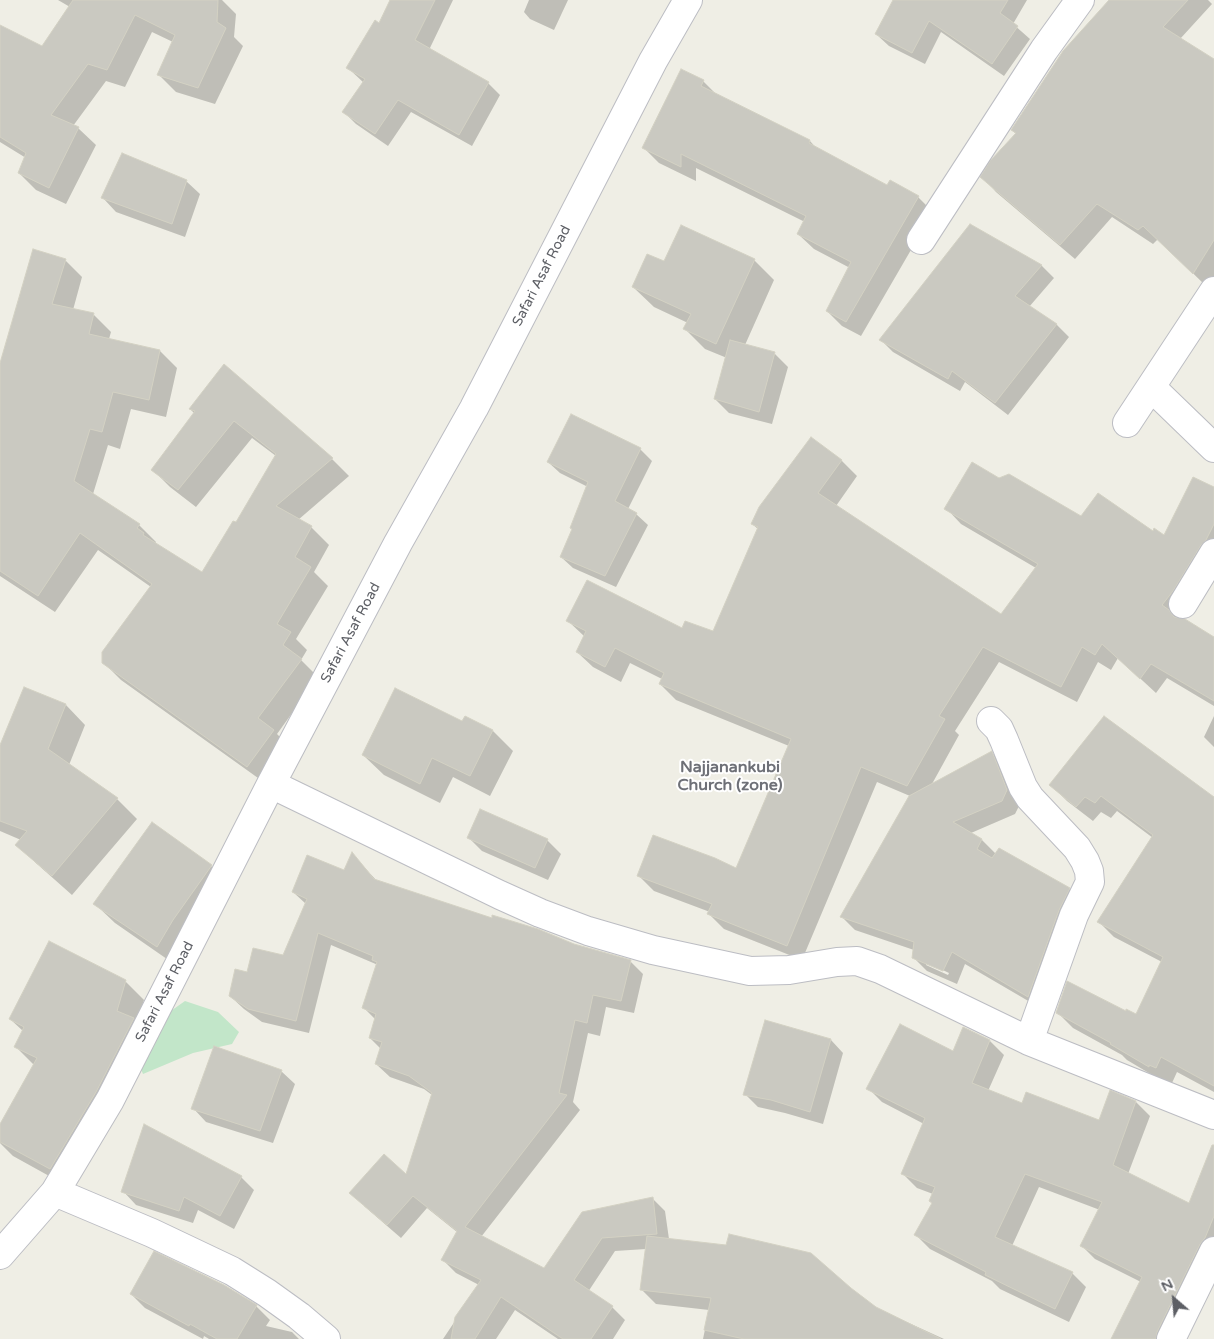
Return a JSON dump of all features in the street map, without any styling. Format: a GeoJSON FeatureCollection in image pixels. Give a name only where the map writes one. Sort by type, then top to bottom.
{"type":"FeatureCollection","features":[{"type":"Feature","properties":{"kind":"street","name":"Safari Asaf Road"},"geometry":{"type":"LineString","coordinates":[[0,1255],[55,1192],[110,1100],[271,784],[398,543],[474,408],[653,61],[688,0]]}},
{"type":"Feature","properties":{"kind":"street"},"geometry":{"type":"LineString","coordinates":[[921,240],[1044,50],[1080,0]]}},
{"type":"Feature","properties":{"kind":"street"},"geometry":{"type":"LineString","coordinates":[[1127,423],[1214,292]]}},
{"type":"Feature","properties":{"kind":"street"},"geometry":{"type":"LineString","coordinates":[[1151,387],[1214,448]]}},
{"type":"Feature","properties":{"kind":"street"},"geometry":{"type":"LineString","coordinates":[[1184,604],[1214,553]]}},
{"type":"Feature","properties":{"kind":"street"},"geometry":{"type":"LineString","coordinates":[[991,721],[999,729],[1023,787],[1030,798],[1077,848],[1086,861],[1089,872],[1090,882],[1074,915],[1029,1041]]}},
{"type":"Feature","properties":{"kind":"street"},"geometry":{"type":"LineString","coordinates":[[271,784],[500,895],[540,913],[588,931],[653,950],[750,971],[790,970],[837,962],[857,961],[880,969],[1029,1041],[1214,1115]]}},
{"type":"Feature","properties":{"kind":"street"},"geometry":{"type":"LineString","coordinates":[[55,1192],[152,1233],[232,1271],[267,1293],[326,1339]]}},
{"type":"Feature","properties":{"kind":"street"},"geometry":{"type":"LineString","coordinates":[[1171,1339],[1214,1251]]}},
{"type":"Feature","properties":{"kind":"green space"},"geometry":{"type":"Polygon","coordinates":[[[185,1001],[218,1012],[239,1032],[232,1044],[193,1053],[143,1074],[138,1062],[158,1020],[185,1001]]]}},
{"type":"Feature","properties":{"kind":"building"},"geometry":{"type":"Polygon","coordinates":[[[73,0],[218,0],[217,22],[226,28],[198,88],[157,75],[175,35],[135,15],[107,70],[88,64],[51,115],[79,127],[49,188],[18,173],[26,153],[0,137],[0,25],[42,46],[73,0]]]}},
{"type":"Feature","properties":{"kind":"building"},"geometry":{"type":"Polygon","coordinates":[[[390,0],[435,0],[415,40],[489,82],[459,135],[398,100],[375,134],[342,112],[365,79],[346,68],[375,20],[379,23],[390,0]]]}},
{"type":"Feature","properties":{"kind":"building"},"geometry":{"type":"Polygon","coordinates":[[[893,0],[1008,0],[1000,13],[1018,26],[992,64],[929,21],[912,53],[875,34],[893,0]]]}},
{"type":"Feature","properties":{"kind":"building"},"geometry":{"type":"Polygon","coordinates":[[[1109,0],[1188,0],[1163,27],[1214,59],[1214,240],[1193,274],[1143,226],[1138,230],[1097,204],[1060,245],[980,177],[990,161],[1016,133],[1011,130],[1063,51],[1109,0]]]}},
{"type":"Feature","properties":{"kind":"building"},"geometry":{"type":"Polygon","coordinates":[[[681,69],[704,80],[701,86],[810,140],[809,143],[887,185],[890,180],[919,196],[846,322],[826,311],[851,262],[797,234],[806,216],[681,154],[681,167],[642,148],[681,69]]]}},
{"type":"Feature","properties":{"kind":"building"},"geometry":{"type":"Polygon","coordinates":[[[122,153],[187,180],[172,224],[101,198],[122,153]]]}},
{"type":"Feature","properties":{"kind":"building"},"geometry":{"type":"Polygon","coordinates":[[[970,224],[1042,265],[1015,296],[1057,324],[995,403],[952,371],[948,379],[879,340],[970,224]]]}},
{"type":"Feature","properties":{"kind":"building"},"geometry":{"type":"Polygon","coordinates":[[[681,225],[755,259],[716,344],[683,329],[691,314],[632,287],[647,254],[664,261],[681,225]]]}},
{"type":"Feature","properties":{"kind":"building"},"geometry":{"type":"Polygon","coordinates":[[[33,249],[66,259],[52,304],[94,313],[89,334],[160,350],[149,400],[113,392],[102,432],[90,429],[74,481],[140,524],[137,528],[144,533],[143,535],[202,572],[233,521],[236,522],[276,454],[234,421],[178,490],[151,470],[195,411],[189,409],[224,364],[333,458],[276,506],[312,526],[295,557],[311,567],[277,624],[291,632],[283,645],[302,659],[258,718],[274,730],[247,767],[102,663],[102,652],[152,584],[80,533],[38,596],[0,571],[0,363],[33,249]]]}},
{"type":"Feature","properties":{"kind":"building"},"geometry":{"type":"Polygon","coordinates":[[[730,340],[775,352],[759,412],[714,399],[730,340]]]}},
{"type":"Feature","properties":{"kind":"building"},"geometry":{"type":"Polygon","coordinates":[[[571,414],[641,448],[615,501],[637,513],[605,576],[560,557],[588,482],[547,462],[571,414]]]}},
{"type":"Feature","properties":{"kind":"building"},"geometry":{"type":"Polygon","coordinates":[[[811,437],[842,460],[818,493],[1001,614],[1038,564],[944,509],[972,462],[999,478],[1009,474],[1081,516],[1098,493],[1153,531],[1154,528],[1164,535],[1193,477],[1214,487],[1214,524],[1206,540],[1162,605],[1174,617],[1185,619],[1214,637],[1214,701],[1151,664],[1140,679],[1102,644],[1095,655],[1082,647],[1061,687],[983,647],[939,716],[945,719],[907,786],[861,767],[787,946],[707,914],[712,904],[637,876],[653,835],[715,858],[736,868],[791,739],[659,684],[664,673],[615,648],[605,667],[576,652],[586,631],[566,621],[587,580],[682,628],[685,621],[713,631],[758,527],[751,524],[759,507],[811,437]]]}},
{"type":"Feature","properties":{"kind":"building"},"geometry":{"type":"Polygon","coordinates":[[[24,687],[66,704],[48,749],[118,798],[52,876],[15,845],[27,831],[0,821],[0,745],[24,687]]]}},
{"type":"Feature","properties":{"kind":"building"},"geometry":{"type":"Polygon","coordinates":[[[395,688],[462,721],[465,716],[493,730],[470,776],[432,758],[420,784],[362,755],[395,688]]]}},
{"type":"Feature","properties":{"kind":"building"},"geometry":{"type":"Polygon","coordinates":[[[1104,716],[1214,797],[1214,1086],[1161,1057],[1156,1068],[1149,1065],[1149,1067],[1111,1043],[1056,1013],[1067,981],[1126,1011],[1126,1009],[1136,1014],[1163,957],[1097,922],[1153,835],[1101,796],[1095,803],[1085,797],[1076,807],[1049,785],[1104,716]]]}},
{"type":"Feature","properties":{"kind":"building"},"geometry":{"type":"Polygon","coordinates":[[[992,751],[1007,790],[1002,801],[953,822],[982,839],[977,849],[992,858],[999,848],[1070,888],[1059,910],[1028,997],[952,952],[943,971],[912,958],[914,942],[840,917],[909,796],[992,751]]]}},
{"type":"Feature","properties":{"kind":"building"},"geometry":{"type":"Polygon","coordinates":[[[480,809],[548,839],[535,868],[467,838],[480,809]]]}},
{"type":"Feature","properties":{"kind":"building"},"geometry":{"type":"Polygon","coordinates":[[[152,822],[212,865],[173,920],[157,947],[93,904],[152,822]]]}},
{"type":"Feature","properties":{"kind":"building"},"geometry":{"type":"Polygon","coordinates":[[[352,852],[374,879],[492,918],[492,915],[538,929],[574,944],[631,960],[621,1001],[593,995],[587,1023],[575,1020],[559,1093],[567,1095],[465,1227],[544,1268],[582,1212],[653,1197],[657,1234],[602,1238],[574,1280],[613,1306],[591,1339],[563,1339],[501,1297],[475,1339],[451,1339],[455,1317],[481,1280],[441,1260],[457,1231],[413,1196],[387,1225],[349,1193],[384,1154],[406,1174],[432,1093],[409,1076],[375,1064],[382,1042],[369,1038],[376,1014],[362,1008],[377,962],[372,960],[373,956],[318,933],[296,1021],[248,1009],[229,996],[235,969],[247,972],[253,948],[283,955],[307,899],[292,892],[307,855],[344,870],[352,852]]]}},
{"type":"Feature","properties":{"kind":"building"},"geometry":{"type":"Polygon","coordinates":[[[49,941],[126,980],[117,1011],[134,1018],[96,1092],[50,1169],[0,1142],[0,1124],[37,1058],[14,1047],[24,1027],[9,1019],[49,941]]]}},
{"type":"Feature","properties":{"kind":"building"},"geometry":{"type":"Polygon","coordinates":[[[765,1020],[831,1039],[810,1112],[771,1100],[743,1095],[765,1020]]]}},
{"type":"Feature","properties":{"kind":"building"},"geometry":{"type":"Polygon","coordinates":[[[900,1024],[953,1051],[963,1027],[990,1040],[972,1083],[1022,1103],[1026,1092],[1099,1120],[1110,1090],[1136,1101],[1113,1165],[1189,1203],[1212,1145],[1214,1145],[1214,1216],[1205,1238],[1200,1244],[1157,1332],[1156,1339],[1111,1339],[1142,1277],[1080,1246],[1102,1202],[1025,1174],[995,1237],[1073,1272],[1055,1309],[985,1275],[986,1272],[914,1235],[932,1203],[929,1201],[935,1187],[901,1174],[925,1118],[866,1089],[900,1024]]]}},
{"type":"Feature","properties":{"kind":"building"},"geometry":{"type":"Polygon","coordinates":[[[214,1046],[282,1070],[260,1131],[191,1109],[214,1046]]]}},
{"type":"Feature","properties":{"kind":"building"},"geometry":{"type":"Polygon","coordinates":[[[144,1124],[242,1176],[220,1216],[184,1197],[179,1211],[121,1192],[144,1124]]]}},
{"type":"Feature","properties":{"kind":"building"},"geometry":{"type":"Polygon","coordinates":[[[729,1234],[811,1253],[876,1307],[941,1339],[744,1339],[704,1330],[711,1298],[640,1290],[647,1236],[726,1245],[729,1234]]]}},
{"type":"Feature","properties":{"kind":"building"},"geometry":{"type":"Polygon","coordinates":[[[154,1251],[224,1285],[257,1305],[237,1339],[217,1339],[130,1294],[154,1251]]]}},
{"type":"Feature","properties":{"kind":"district","name":"Najjanankubi Church (zone)"},"geometry":{"type":"Point","coordinates":[730,777]}}]}
